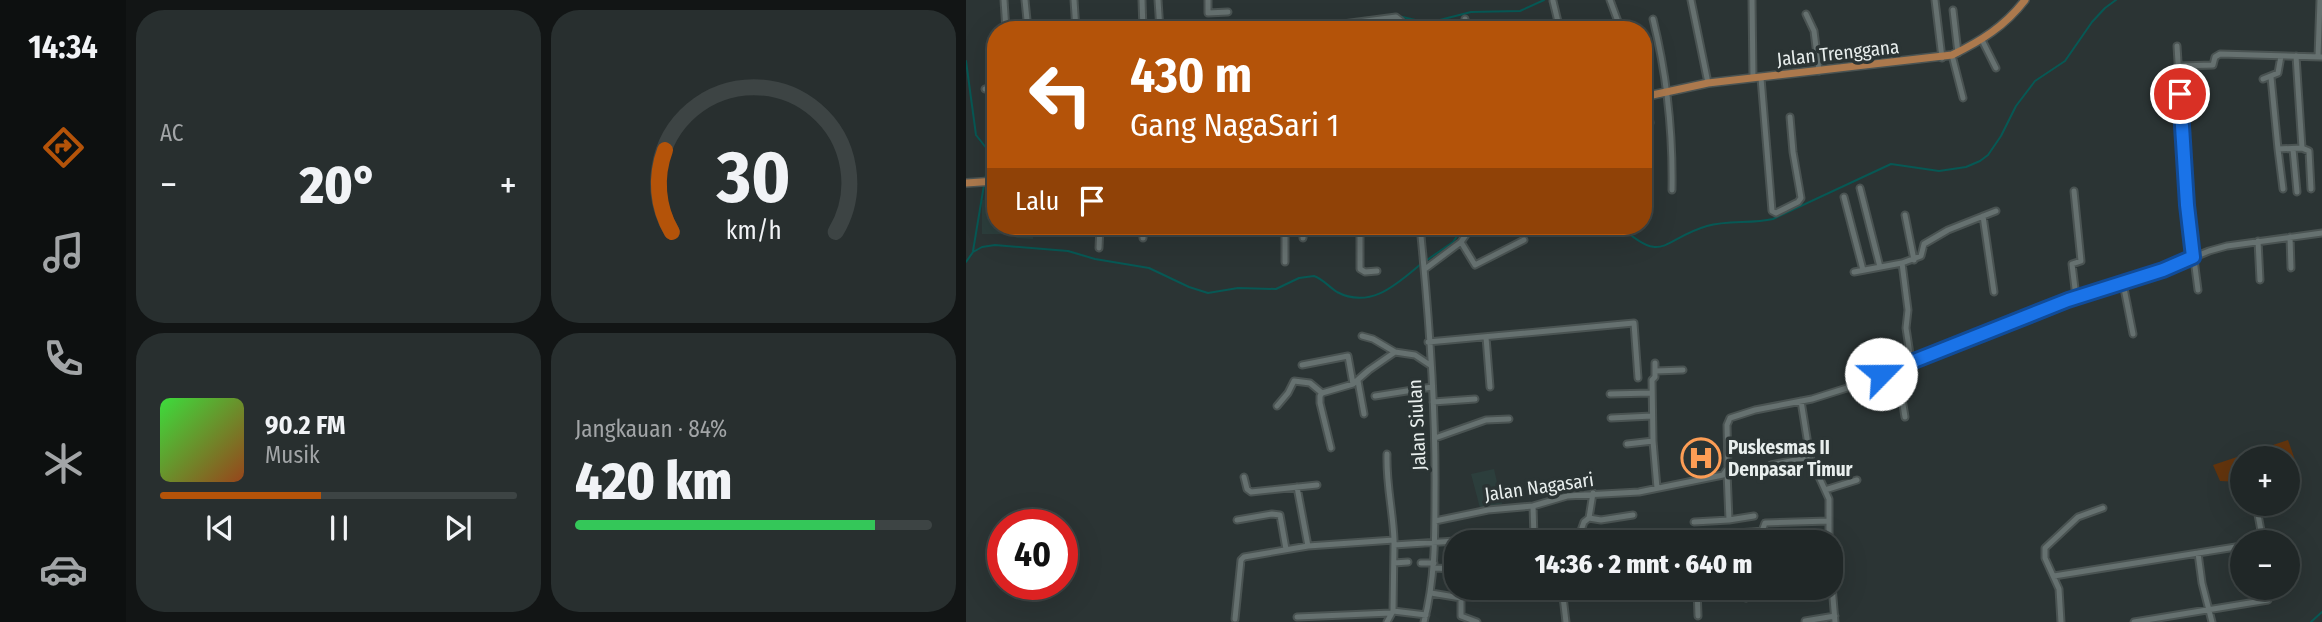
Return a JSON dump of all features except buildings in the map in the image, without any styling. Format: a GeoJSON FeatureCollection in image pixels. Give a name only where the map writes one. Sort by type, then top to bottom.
{"type":"FeatureCollection","features":[{"type":"Feature","properties":{"kind":"main road","name":"Jalan Trenggana"},"geometry":{"type":"LineString","coordinates":[[1652,96],[1707,83],[1942,58],[1982,40],[2007,22],[2021,2]]}},
{"type":"Feature","properties":{"kind":"main road"},"geometry":{"type":"LineString","coordinates":[[966,183],[987,181]]}},
{"type":"Feature","properties":{"kind":"street"},"geometry":{"type":"LineString","coordinates":[[1004,0],[1005,21]]}},
{"type":"Feature","properties":{"kind":"street"},"geometry":{"type":"LineString","coordinates":[[1025,0],[1027,21]]}},
{"type":"Feature","properties":{"kind":"street"},"geometry":{"type":"LineString","coordinates":[[1074,0],[1075,21]]}},
{"type":"Feature","properties":{"kind":"street"},"geometry":{"type":"LineString","coordinates":[[1142,0],[1143,21]]}},
{"type":"Feature","properties":{"kind":"street"},"geometry":{"type":"LineString","coordinates":[[1158,0],[1159,21]]}},
{"type":"Feature","properties":{"kind":"street"},"geometry":{"type":"LineString","coordinates":[[1208,0],[1208,13],[1228,12]]}},
{"type":"Feature","properties":{"kind":"street"},"geometry":{"type":"LineString","coordinates":[[1610,0],[1618,21]]}},
{"type":"Feature","properties":{"kind":"street"},"geometry":{"type":"LineString","coordinates":[[1691,0],[1707,83]]}},
{"type":"Feature","properties":{"kind":"street"},"geometry":{"type":"LineString","coordinates":[[1752,0],[1768,177],[1772,211],[1776,213],[1801,198],[1790,117]]}},
{"type":"Feature","properties":{"kind":"street"},"geometry":{"type":"LineString","coordinates":[[1936,0],[1942,58]]}},
{"type":"Feature","properties":{"kind":"street"},"geometry":{"type":"LineString","coordinates":[[2179,66],[2213,65],[2215,57],[2220,54],[2320,57],[2320,0]]}},
{"type":"Feature","properties":{"kind":"street"},"geometry":{"type":"LineString","coordinates":[[1553,1],[1558,21]]}},
{"type":"Feature","properties":{"kind":"street"},"geometry":{"type":"LineString","coordinates":[[1953,10],[1955,54],[1963,98]]}},
{"type":"Feature","properties":{"kind":"street"},"geometry":{"type":"LineString","coordinates":[[1805,14],[1814,28],[1819,71]]}},
{"type":"Feature","properties":{"kind":"street"},"geometry":{"type":"LineString","coordinates":[[1366,21],[1396,17],[1401,21]]}},
{"type":"Feature","properties":{"kind":"street"},"geometry":{"type":"LineString","coordinates":[[1653,19],[1668,93],[1672,190]]}},
{"type":"Feature","properties":{"kind":"street"},"geometry":{"type":"LineString","coordinates":[[1982,40],[1996,68]]}},
{"type":"Feature","properties":{"kind":"street"},"geometry":{"type":"LineString","coordinates":[[2177,46],[2187,205],[2199,290]]}},
{"type":"Feature","properties":{"kind":"street"},"geometry":{"type":"LineString","coordinates":[[2263,79],[2278,73],[2278,56]]}},
{"type":"Feature","properties":{"kind":"street"},"geometry":{"type":"LineString","coordinates":[[2296,56],[2302,148]]}},
{"type":"Feature","properties":{"kind":"street"},"geometry":{"type":"LineString","coordinates":[[2271,77],[2283,189]]}},
{"type":"Feature","properties":{"kind":"street"},"geometry":{"type":"LineString","coordinates":[[2278,149],[2302,148],[2309,151],[2311,189]]}},
{"type":"Feature","properties":{"kind":"street"},"geometry":{"type":"LineString","coordinates":[[2293,149],[2297,192]]}},
{"type":"Feature","properties":{"kind":"street"},"geometry":{"type":"LineString","coordinates":[[1860,188],[1880,267]]}},
{"type":"Feature","properties":{"kind":"street"},"geometry":{"type":"LineString","coordinates":[[2074,191],[2081,261],[2072,264],[2076,297]]}},
{"type":"Feature","properties":{"kind":"street"},"geometry":{"type":"LineString","coordinates":[[1844,197],[1863,270]]}},
{"type":"Feature","properties":{"kind":"street"},"geometry":{"type":"LineString","coordinates":[[1854,272],[1914,260],[1922,256],[1924,244],[1948,230],[1996,211]]}},
{"type":"Feature","properties":{"kind":"street"},"geometry":{"type":"LineString","coordinates":[[1905,215],[1914,260]]}},
{"type":"Feature","properties":{"kind":"street"},"geometry":{"type":"LineString","coordinates":[[1983,216],[1994,292]]}},
{"type":"Feature","properties":{"kind":"street"},"geometry":{"type":"LineString","coordinates":[[1730,520],[1728,419],[1847,388],[2076,297],[2163,270],[2219,248],[2322,233]]}},
{"type":"Feature","properties":{"kind":"street"},"geometry":{"type":"LineString","coordinates":[[1099,248],[1100,235]]}},
{"type":"Feature","properties":{"kind":"street"},"geometry":{"type":"LineString","coordinates":[[1285,235],[1285,262]]}},
{"type":"Feature","properties":{"kind":"street"},"geometry":{"type":"LineString","coordinates":[[1360,235],[1360,269],[1365,272],[1377,271]]}},
{"type":"Feature","properties":{"kind":"street","name":"Jalan Siulan"},"geometry":{"type":"LineString","coordinates":[[1421,235],[1436,438],[1434,566],[1425,618]]}},
{"type":"Feature","properties":{"kind":"street"},"geometry":{"type":"LineString","coordinates":[[1425,269],[1461,242],[1466,235]]}},
{"type":"Feature","properties":{"kind":"street"},"geometry":{"type":"LineString","coordinates":[[2290,237],[2291,268]]}},
{"type":"Feature","properties":{"kind":"street"},"geometry":{"type":"LineString","coordinates":[[1461,242],[1475,265],[1524,240]]}},
{"type":"Feature","properties":{"kind":"street"},"geometry":{"type":"LineString","coordinates":[[2258,242],[2260,280]]}},
{"type":"Feature","properties":{"kind":"street"},"geometry":{"type":"LineString","coordinates":[[1902,262],[1911,361]]}},
{"type":"Feature","properties":{"kind":"street"},"geometry":{"type":"LineString","coordinates":[[2123,283],[2133,334]]}},
{"type":"Feature","properties":{"kind":"street"},"geometry":{"type":"LineString","coordinates":[[1429,344],[1634,323],[1638,378]]}},
{"type":"Feature","properties":{"kind":"street"},"geometry":{"type":"LineString","coordinates":[[1362,336],[1395,352],[1415,355],[1430,362]]}},
{"type":"Feature","properties":{"kind":"street"},"geometry":{"type":"LineString","coordinates":[[1486,337],[1490,387]]}},
{"type":"Feature","properties":{"kind":"street"},"geometry":{"type":"LineString","coordinates":[[1322,393],[1356,382],[1368,370],[1395,352]]}},
{"type":"Feature","properties":{"kind":"street"},"geometry":{"type":"LineString","coordinates":[[1303,365],[1348,356],[1364,414]]}},
{"type":"Feature","properties":{"kind":"street"},"geometry":{"type":"LineString","coordinates":[[1655,363],[1651,393],[1657,488]]}},
{"type":"Feature","properties":{"kind":"street"},"geometry":{"type":"LineString","coordinates":[[1897,368],[1905,417]]}},
{"type":"Feature","properties":{"kind":"street"},"geometry":{"type":"LineString","coordinates":[[1655,371],[1683,370]]}},
{"type":"Feature","properties":{"kind":"street"},"geometry":{"type":"LineString","coordinates":[[1277,405],[1294,382],[1310,383],[1322,393]]}},
{"type":"Feature","properties":{"kind":"street"},"geometry":{"type":"LineString","coordinates":[[1375,396],[1432,387]]}},
{"type":"Feature","properties":{"kind":"street"},"geometry":{"type":"LineString","coordinates":[[1322,393],[1320,403],[1331,448]]}},
{"type":"Feature","properties":{"kind":"street"},"geometry":{"type":"LineString","coordinates":[[1610,394],[1651,393]]}},
{"type":"Feature","properties":{"kind":"street"},"geometry":{"type":"LineString","coordinates":[[1433,402],[1475,399]]}},
{"type":"Feature","properties":{"kind":"street"},"geometry":{"type":"LineString","coordinates":[[1801,401],[1810,457],[1825,490],[1830,509],[1829,530]]}},
{"type":"Feature","properties":{"kind":"street"},"geometry":{"type":"LineString","coordinates":[[1611,418],[1652,416]]}},
{"type":"Feature","properties":{"kind":"street"},"geometry":{"type":"LineString","coordinates":[[1436,438],[1486,420],[1509,419]]}},
{"type":"Feature","properties":{"kind":"street"},"geometry":{"type":"LineString","coordinates":[[1627,444],[1653,441]]}},
{"type":"Feature","properties":{"kind":"street"},"geometry":{"type":"LineString","coordinates":[[1387,454],[1387,488],[1394,522],[1392,612],[1387,622]]}},
{"type":"Feature","properties":{"kind":"street"},"geometry":{"type":"LineString","coordinates":[[1771,465],[1810,457]]}},
{"type":"Feature","properties":{"kind":"street","name":"Jalan Nagasari"},"geometry":{"type":"LineString","coordinates":[[1435,521],[1488,510],[1533,506],[1567,496],[1632,493],[1727,472]]}},
{"type":"Feature","properties":{"kind":"street"},"geometry":{"type":"LineString","coordinates":[[1244,477],[1247,489],[1251,492],[1317,485]]}},
{"type":"Feature","properties":{"kind":"street"},"geometry":{"type":"LineString","coordinates":[[1825,490],[1857,480]]}},
{"type":"Feature","properties":{"kind":"street"},"geometry":{"type":"LineString","coordinates":[[1297,486],[1308,546]]}},
{"type":"Feature","properties":{"kind":"street"},"geometry":{"type":"LineString","coordinates":[[1581,530],[1589,518],[1593,494]]}},
{"type":"Feature","properties":{"kind":"street"},"geometry":{"type":"LineString","coordinates":[[1533,506],[1534,530]]}},
{"type":"Feature","properties":{"kind":"street"},"geometry":{"type":"LineString","coordinates":[[2061,622],[2059,589],[2045,558],[2046,546],[2078,517],[2103,508]]}},
{"type":"Feature","properties":{"kind":"street"},"geometry":{"type":"LineString","coordinates":[[1237,520],[1280,515],[1286,549]]}},
{"type":"Feature","properties":{"kind":"street"},"geometry":{"type":"LineString","coordinates":[[1589,518],[1601,520],[1633,515]]}},
{"type":"Feature","properties":{"kind":"street"},"geometry":{"type":"LineString","coordinates":[[1694,523],[1754,516]]}},
{"type":"Feature","properties":{"kind":"street"},"geometry":{"type":"LineString","coordinates":[[1762,530],[1765,523],[1829,521]]}},
{"type":"Feature","properties":{"kind":"street"},"geometry":{"type":"LineString","coordinates":[[1235,619],[1241,560],[1308,546],[1444,543]]}},
{"type":"Feature","properties":{"kind":"street"},"geometry":{"type":"LineString","coordinates":[[2054,576],[2230,548]]}},
{"type":"Feature","properties":{"kind":"street"},"geometry":{"type":"LineString","coordinates":[[2197,553],[2208,610],[2213,622]]}},
{"type":"Feature","properties":{"kind":"street"},"geometry":{"type":"LineString","coordinates":[[1394,563],[1408,562]]}},
{"type":"Feature","properties":{"kind":"street"},"geometry":{"type":"LineString","coordinates":[[1421,563],[1444,567]]}},
{"type":"Feature","properties":{"kind":"street"},"geometry":{"type":"LineString","coordinates":[[1431,593],[1461,598],[1461,616],[1477,622]]}},
{"type":"Feature","properties":{"kind":"street"},"geometry":{"type":"LineString","coordinates":[[1563,600],[1566,622]]}},
{"type":"Feature","properties":{"kind":"street"},"geometry":{"type":"LineString","coordinates":[[1697,600],[1698,616]]}},
{"type":"Feature","properties":{"kind":"street"},"geometry":{"type":"LineString","coordinates":[[1805,621],[1835,619],[1833,600]]}},
{"type":"Feature","properties":{"kind":"street"},"geometry":{"type":"LineString","coordinates":[[2134,622],[2268,600]]}},
{"type":"Feature","properties":{"kind":"street"},"geometry":{"type":"LineString","coordinates":[[1297,617],[1392,612],[1425,618]]}},
{"type":"Feature","properties":{"kind":"shaded area"},"geometry":{"type":"Polygon","coordinates":[[[986,186],[987,234],[982,234],[982,200],[986,186]]]}},
{"type":"Feature","properties":{"kind":"shaded area"},"geometry":{"type":"Polygon","coordinates":[[[1011,235],[1033,235],[1033,239],[1011,235]]]}},
{"type":"Feature","properties":{"kind":"shaded area"},"geometry":{"type":"Polygon","coordinates":[[[2288,440],[2290,446],[2270,446],[2288,440]]]}},
{"type":"Feature","properties":{"kind":"shaded area"},"geometry":{"type":"Polygon","coordinates":[[[2230,459],[2230,481],[2220,481],[2213,465],[2230,459]]]}},
{"type":"Feature","properties":{"kind":"shaded area"},"geometry":{"type":"Polygon","coordinates":[[[1494,469],[1502,504],[1480,508],[1471,474],[1494,469]]]}},
{"type":"Feature","properties":{"kind":"waterway"},"geometry":{"type":"LineString","coordinates":[[1436,21],[1471,12],[1520,11],[1544,0]]}},
{"type":"Feature","properties":{"kind":"waterway"},"geometry":{"type":"LineString","coordinates":[[1631,235],[1646,245],[1663,246],[1707,226],[1773,219],[1891,164],[1939,171],[1966,167],[1980,161],[1988,155],[2016,106],[2035,81],[2065,61],[2092,22],[2116,0]]}},
{"type":"Feature","properties":{"kind":"waterway"},"geometry":{"type":"LineString","coordinates":[[1386,16],[1394,15],[1420,21]]}},
{"type":"Feature","properties":{"kind":"waterway"},"geometry":{"type":"LineString","coordinates":[[966,61],[976,135],[987,149]]}},
{"type":"Feature","properties":{"kind":"waterway"},"geometry":{"type":"LineString","coordinates":[[985,179],[987,171]]}},
{"type":"Feature","properties":{"kind":"waterway"},"geometry":{"type":"LineString","coordinates":[[973,251],[984,185]]}},
{"type":"Feature","properties":{"kind":"waterway"},"geometry":{"type":"LineString","coordinates":[[1427,260],[1453,242],[1458,235]]}},
{"type":"Feature","properties":{"kind":"waterway"},"geometry":{"type":"LineString","coordinates":[[966,262],[973,252],[995,245],[1068,251],[1095,259],[1149,268],[1208,293],[1238,288],[1276,289],[1299,278],[1314,276],[1337,292],[1361,298],[1373,296],[1394,286],[1422,263]]}},
{"type":"Feature","properties":{"kind":"waterway"},"geometry":{"type":"LineString","coordinates":[[2311,622],[2322,612]]}},
{"type":"Feature","properties":{"kind":"place","name":"Puskesmas II Denpasar Timur"},"geometry":{"type":"Point","coordinates":[1701,458]}},
{"type":"Feature","properties":{"kind":"route"},"geometry":{"type":"LineString","coordinates":[[1881,374],[2068,300],[2163,270],[2193,257],[2180,94]]}}]}
